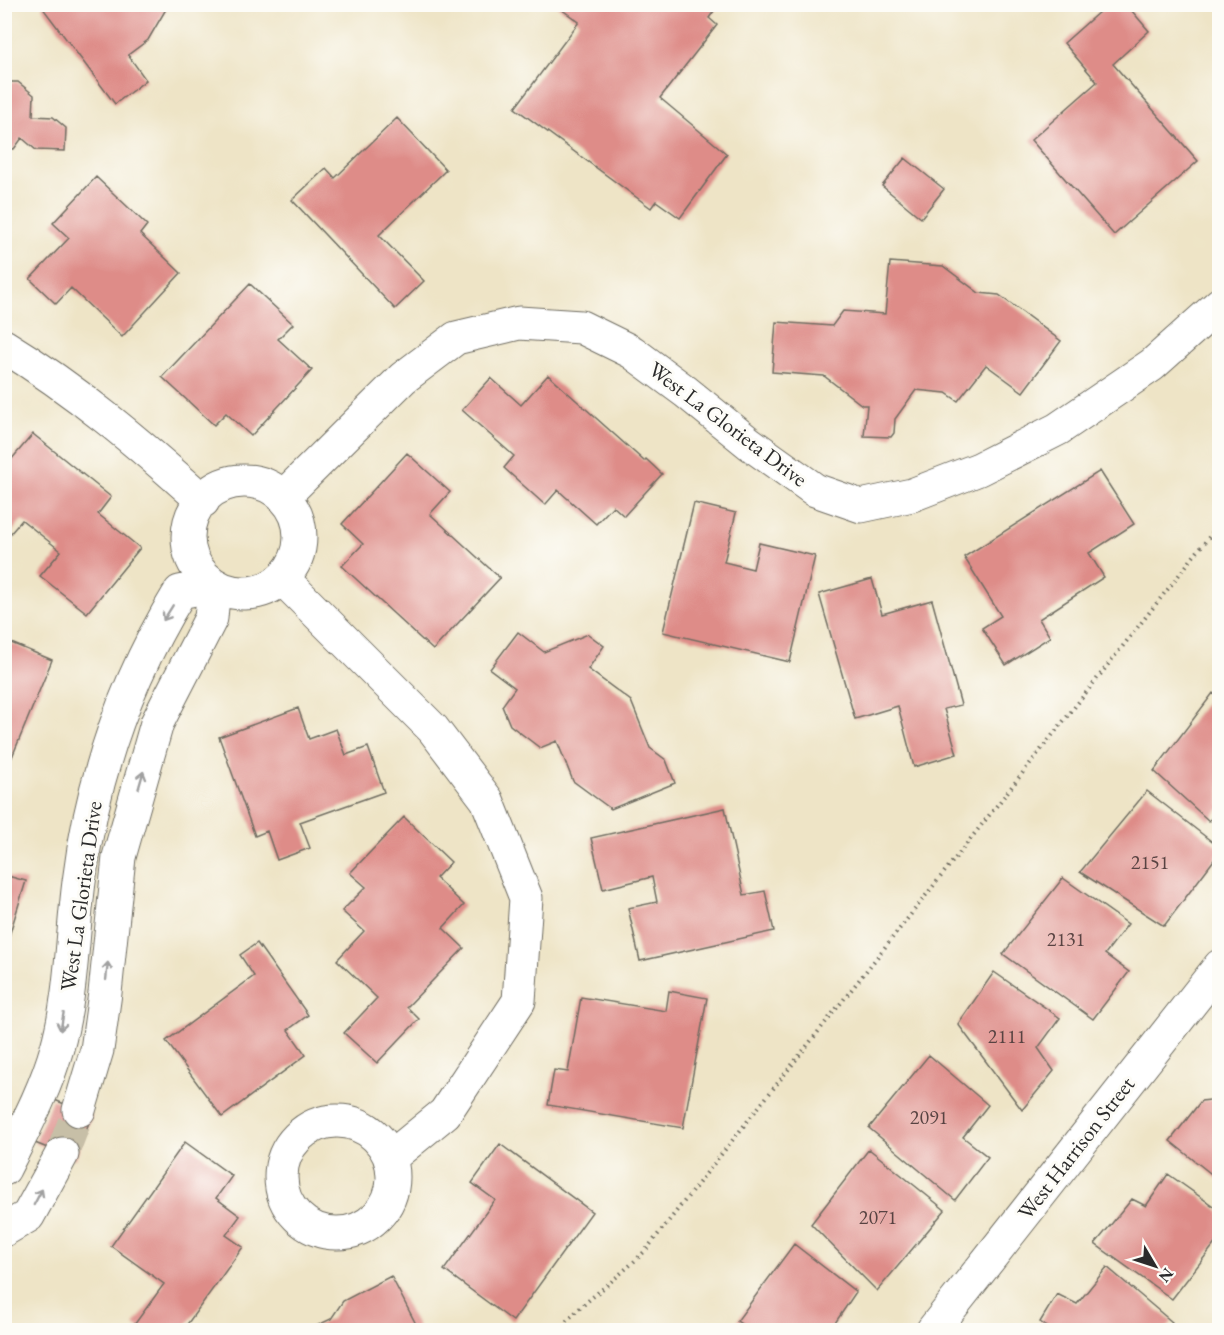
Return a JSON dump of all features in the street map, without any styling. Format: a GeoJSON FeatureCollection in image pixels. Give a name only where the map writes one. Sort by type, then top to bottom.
{"type":"FeatureCollection","features":[{"type":"Feature","properties":{"kind":"street","name":"West La Glorieta Drive"},"geometry":{"type":"LineString","coordinates":[[283,498],[403,378],[456,338],[519,323],[581,327],[632,352],[749,443],[815,490],[861,506],[912,495],[979,469],[1058,429],[1152,365],[1220,304]]}},
{"type":"Feature","properties":{"kind":"street"},"geometry":{"type":"LineString","coordinates":[[4,346],[40,368],[140,444],[202,501]]}},
{"type":"Feature","properties":{"kind":"street","name":"West La Glorieta Drive"},"geometry":{"type":"LineString","coordinates":[[240,481],[259,483],[275,490],[283,498],[289,502],[297,518],[301,536],[298,554],[290,570],[277,583],[260,591],[242,594],[223,590],[206,580],[195,565],[188,547],[189,527],[195,510],[207,495],[223,485],[240,481]]}},
{"type":"Feature","properties":{"kind":"street"},"geometry":{"type":"LineString","coordinates":[[282,578],[433,729],[487,800],[526,898],[519,1001],[445,1113],[390,1158]]}},
{"type":"Feature","properties":{"kind":"street","name":"West La Glorieta Drive"},"geometry":{"type":"LineString","coordinates":[[79,1110],[97,1050],[119,857],[157,723],[211,618],[214,585]]}},
{"type":"Feature","properties":{"kind":"street","name":"West La Glorieta Drive"},"geometry":{"type":"LineString","coordinates":[[4,1169],[42,1094],[57,1046],[66,995],[79,879],[97,787],[123,705],[159,627],[180,592],[214,585]]}},
{"type":"Feature","properties":{"kind":"street","name":"West Harrison Street"},"geometry":{"type":"LineString","coordinates":[[933,1330],[1220,966]]}},
{"type":"Feature","properties":{"kind":"street"},"geometry":{"type":"LineString","coordinates":[[4,1230],[28,1216],[62,1154]]}},
{"type":"Feature","properties":{"kind":"path"},"geometry":{"type":"LineString","coordinates":[[558,1330],[585,1302],[622,1273],[645,1251],[1220,523]]}},
{"type":"Feature","properties":{"kind":"building"},"geometry":{"type":"Polygon","coordinates":[[[46,4],[169,4],[148,40],[128,55],[146,80],[115,104],[42,7],[46,4]]]}},
{"type":"Feature","properties":{"kind":"building"},"geometry":{"type":"Polygon","coordinates":[[[554,4],[719,4],[709,18],[717,25],[660,98],[727,154],[680,218],[656,201],[651,208],[515,108],[579,22],[554,4]]]}},
{"type":"Feature","properties":{"kind":"building"},"geometry":{"type":"Polygon","coordinates":[[[1108,4],[1126,4],[1149,31],[1113,64],[1198,161],[1114,235],[1031,140],[1097,82],[1064,43],[1108,4]]]}},
{"type":"Feature","properties":{"kind":"building"},"geometry":{"type":"Polygon","coordinates":[[[4,82],[18,82],[34,95],[33,116],[53,117],[66,128],[65,151],[36,150],[22,138],[14,149],[4,149],[4,82]]]}},
{"type":"Feature","properties":{"kind":"building"},"geometry":{"type":"Polygon","coordinates":[[[397,118],[446,170],[379,235],[424,281],[395,309],[292,200],[326,168],[335,178],[397,118]]]}},
{"type":"Feature","properties":{"kind":"building"},"geometry":{"type":"Polygon","coordinates":[[[905,158],[944,189],[921,218],[882,186],[905,158]]]}},
{"type":"Feature","properties":{"kind":"building"},"geometry":{"type":"Polygon","coordinates":[[[96,177],[147,225],[140,234],[181,273],[122,337],[71,288],[56,304],[30,279],[69,238],[53,223],[96,177]]]}},
{"type":"Feature","properties":{"kind":"building"},"geometry":{"type":"Polygon","coordinates":[[[890,262],[943,266],[979,293],[999,295],[1061,341],[1023,392],[986,365],[958,401],[946,393],[916,390],[895,419],[894,433],[891,437],[864,436],[867,405],[862,405],[824,376],[772,372],[776,322],[832,326],[843,311],[885,314],[890,262]]]}},
{"type":"Feature","properties":{"kind":"building"},"geometry":{"type":"Polygon","coordinates":[[[250,284],[293,324],[278,339],[312,370],[251,436],[226,413],[214,425],[162,377],[250,284]]]}},
{"type":"Feature","properties":{"kind":"building"},"geometry":{"type":"Polygon","coordinates":[[[548,375],[644,461],[646,459],[662,474],[624,516],[613,506],[596,524],[558,490],[545,505],[504,468],[514,456],[462,410],[491,378],[521,405],[548,375]]]}},
{"type":"Feature","properties":{"kind":"building"},"geometry":{"type":"Polygon","coordinates":[[[33,434],[111,497],[98,514],[140,548],[87,613],[40,576],[61,551],[22,520],[4,541],[4,468],[33,434]]]}},
{"type":"Feature","properties":{"kind":"building"},"geometry":{"type":"Polygon","coordinates":[[[407,453],[450,492],[430,514],[500,578],[433,650],[342,566],[363,544],[342,524],[407,453]]]}},
{"type":"Feature","properties":{"kind":"building"},"geometry":{"type":"Polygon","coordinates":[[[1100,471],[1134,524],[1089,553],[1104,577],[1039,619],[1050,637],[1006,665],[982,628],[1001,616],[964,557],[1100,471]]]}},
{"type":"Feature","properties":{"kind":"building"},"geometry":{"type":"Polygon","coordinates":[[[694,503],[736,513],[724,562],[753,569],[759,543],[815,556],[790,662],[663,632],[694,503]]]}},
{"type":"Feature","properties":{"kind":"building"},"geometry":{"type":"Polygon","coordinates":[[[872,579],[882,614],[932,600],[961,705],[944,709],[957,754],[914,767],[898,706],[855,719],[819,594],[872,579]]]}},
{"type":"Feature","properties":{"kind":"building"},"geometry":{"type":"Polygon","coordinates":[[[518,632],[544,652],[588,634],[604,646],[588,669],[631,701],[650,748],[666,760],[675,783],[611,809],[573,781],[557,741],[540,748],[510,725],[502,706],[515,688],[490,669],[518,632]]]}},
{"type":"Feature","properties":{"kind":"building"},"geometry":{"type":"Polygon","coordinates":[[[4,640],[52,660],[5,774],[4,774],[4,640]]]}},
{"type":"Feature","properties":{"kind":"building"},"geometry":{"type":"Polygon","coordinates":[[[1213,693],[1220,699],[1220,808],[1209,821],[1154,771],[1213,693]]]}},
{"type":"Feature","properties":{"kind":"building"},"geometry":{"type":"Polygon","coordinates":[[[298,708],[309,739],[336,729],[346,755],[368,747],[384,792],[300,822],[310,848],[277,860],[267,831],[255,836],[219,737],[298,708]]]}},
{"type":"Feature","properties":{"kind":"building"},"geometry":{"type":"Polygon","coordinates":[[[1147,791],[1220,848],[1220,852],[1164,926],[1080,872],[1147,791]]]}},
{"type":"Feature","properties":{"kind":"building"},"geometry":{"type":"Polygon","coordinates":[[[725,808],[744,895],[765,891],[774,931],[640,961],[628,908],[657,902],[652,877],[603,889],[591,838],[725,808]]]}},
{"type":"Feature","properties":{"kind":"building"},"geometry":{"type":"Polygon","coordinates":[[[404,817],[451,862],[436,878],[464,905],[443,928],[464,948],[407,1007],[419,1019],[377,1063],[344,1033],[377,998],[337,960],[364,931],[342,911],[366,887],[350,873],[404,817]]]}},
{"type":"Feature","properties":{"kind":"building"},"geometry":{"type":"Polygon","coordinates":[[[4,875],[26,881],[5,949],[4,949],[4,875]]]}},
{"type":"Feature","properties":{"kind":"building"},"geometry":{"type":"Polygon","coordinates":[[[1063,878],[1128,924],[1105,954],[1129,972],[1093,1019],[1003,954],[1063,878]]]}},
{"type":"Feature","properties":{"kind":"building"},"geometry":{"type":"Polygon","coordinates":[[[257,943],[308,1015],[288,1030],[306,1055],[222,1117],[166,1041],[254,976],[240,955],[257,943]]]}},
{"type":"Feature","properties":{"kind":"building"},"geometry":{"type":"Polygon","coordinates":[[[994,972],[1060,1018],[1038,1048],[1054,1071],[1022,1110],[958,1024],[994,972]]]}},
{"type":"Feature","properties":{"kind":"building"},"geometry":{"type":"Polygon","coordinates":[[[669,991],[707,998],[683,1128],[548,1105],[554,1070],[568,1072],[581,997],[666,1011],[669,991]]]}},
{"type":"Feature","properties":{"kind":"building"},"geometry":{"type":"Polygon","coordinates":[[[929,1055],[988,1105],[963,1137],[988,1157],[955,1200],[869,1128],[929,1055]]]}},
{"type":"Feature","properties":{"kind":"building"},"geometry":{"type":"Polygon","coordinates":[[[52,1099],[92,1115],[75,1159],[35,1143],[52,1099]]]}},
{"type":"Feature","properties":{"kind":"building"},"geometry":{"type":"Polygon","coordinates":[[[1220,1099],[1220,1181],[1170,1141],[1201,1101],[1220,1099]]]}},
{"type":"Feature","properties":{"kind":"building"},"geometry":{"type":"Polygon","coordinates":[[[185,1142],[232,1176],[216,1198],[240,1216],[226,1235],[243,1247],[183,1330],[142,1330],[134,1325],[164,1284],[111,1246],[185,1142]]]}},
{"type":"Feature","properties":{"kind":"building"},"geometry":{"type":"Polygon","coordinates":[[[500,1144],[592,1212],[513,1321],[444,1270],[495,1200],[472,1183],[500,1144]]]}},
{"type":"Feature","properties":{"kind":"building"},"geometry":{"type":"Polygon","coordinates":[[[869,1149],[945,1210],[877,1291],[811,1224],[869,1149]]]}},
{"type":"Feature","properties":{"kind":"building"},"geometry":{"type":"Polygon","coordinates":[[[1168,1174],[1220,1211],[1220,1237],[1172,1299],[1095,1244],[1132,1199],[1146,1206],[1168,1174]]]}},
{"type":"Feature","properties":{"kind":"building"},"geometry":{"type":"Polygon","coordinates":[[[794,1244],[856,1292],[831,1329],[833,1330],[750,1330],[737,1321],[794,1244]]]}},
{"type":"Feature","properties":{"kind":"building"},"geometry":{"type":"Polygon","coordinates":[[[1107,1267],[1172,1322],[1166,1330],[1052,1330],[1040,1322],[1057,1294],[1077,1304],[1107,1267]]]}},
{"type":"Feature","properties":{"kind":"building"},"geometry":{"type":"Polygon","coordinates":[[[391,1276],[419,1330],[313,1330],[316,1326],[331,1319],[343,1301],[391,1276]]]}},
{"type":"Feature","properties":{"kind":"tunnel"},"geometry":{"type":"LineString","coordinates":[[62,1154],[79,1110]]}}]}
